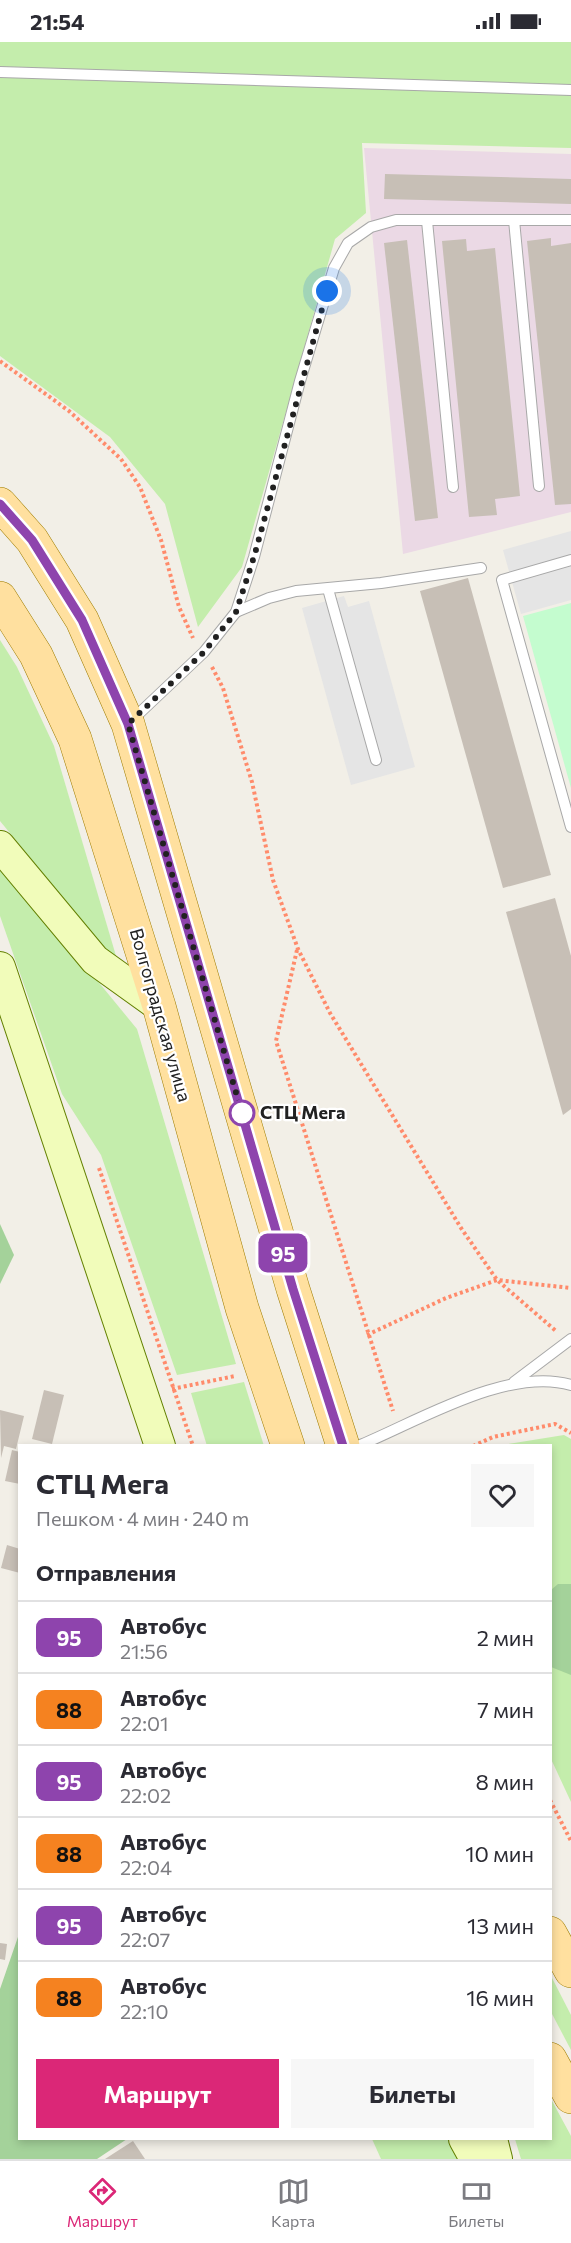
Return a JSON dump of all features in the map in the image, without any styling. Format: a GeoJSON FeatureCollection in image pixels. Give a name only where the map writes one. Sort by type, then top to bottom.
{"type":"FeatureCollection","features":[{"type":"Feature","properties":{"kind":"main road"},"geometry":{"type":"LineString","coordinates":[[0,504],[32,540],[82,620],[128,724],[293,1289],[342,1444]]}},
{"type":"Feature","properties":{"kind":"main road","name":"Волгоградская улица"},"geometry":{"type":"LineString","coordinates":[[0,598],[36,655],[75,739],[159,1006],[242,1308],[287,1444]]}},
{"type":"Feature","properties":{"kind":"main road"},"geometry":{"type":"LineString","coordinates":[[0,846],[94,960],[159,1006]]}},
{"type":"Feature","properties":{"kind":"main road"},"geometry":{"type":"LineString","coordinates":[[0,967],[159,1444]]}},
{"type":"Feature","properties":{"kind":"main road"},"geometry":{"type":"LineString","coordinates":[[552,1937],[571,1971]]}},
{"type":"Feature","properties":{"kind":"main road"},"geometry":{"type":"LineString","coordinates":[[552,2063],[571,2097]]}},
{"type":"Feature","properties":{"kind":"main road"},"geometry":{"type":"LineString","coordinates":[[465,2140],[475,2159]]}},
{"type":"Feature","properties":{"kind":"main road"},"geometry":{"type":"LineString","coordinates":[[492,2140],[497,2159]]}},
{"type":"Feature","properties":{"kind":"lane"},"geometry":{"type":"LineString","coordinates":[[0,72],[571,90]]}},
{"type":"Feature","properties":{"kind":"lane"},"geometry":{"type":"LineString","coordinates":[[128,724],[204,652],[236,612],[334,268],[348,243],[372,227],[396,220],[571,220]]}},
{"type":"Feature","properties":{"kind":"lane"},"geometry":{"type":"LineString","coordinates":[[514,220],[539,486]]}},
{"type":"Feature","properties":{"kind":"lane"},"geometry":{"type":"LineString","coordinates":[[427,221],[453,487]]}},
{"type":"Feature","properties":{"kind":"lane"},"geometry":{"type":"LineString","coordinates":[[571,560],[502,580],[571,827]]}},
{"type":"Feature","properties":{"kind":"lane"},"geometry":{"type":"LineString","coordinates":[[236,612],[269,598],[296,591],[328,589],[481,568]]}},
{"type":"Feature","properties":{"kind":"lane"},"geometry":{"type":"LineString","coordinates":[[328,589],[376,760]]}},
{"type":"Feature","properties":{"kind":"lane"},"geometry":{"type":"LineString","coordinates":[[514,1382],[569,1340]]}},
{"type":"Feature","properties":{"kind":"lane"},"geometry":{"type":"LineString","coordinates":[[363,1444],[462,1401],[514,1382],[554,1380],[571,1385]]}},
{"type":"Feature","properties":{"kind":"path"},"geometry":{"type":"LineString","coordinates":[[0,361],[69,411],[121,459],[140,487],[161,540],[179,607],[191,635],[204,652],[223,688],[252,782],[273,880],[298,949],[330,1013],[461,1228],[497,1280],[569,1340]]}},
{"type":"Feature","properties":{"kind":"path"},"geometry":{"type":"LineString","coordinates":[[298,949],[276,1041],[367,1335],[399,1430]]}},
{"type":"Feature","properties":{"kind":"path"},"geometry":{"type":"LineString","coordinates":[[99,1168],[192,1444]]}},
{"type":"Feature","properties":{"kind":"path"},"geometry":{"type":"LineString","coordinates":[[367,1335],[446,1298],[497,1280],[571,1287]]}},
{"type":"Feature","properties":{"kind":"path"},"geometry":{"type":"LineString","coordinates":[[165,1391],[236,1376]]}},
{"type":"Feature","properties":{"kind":"path"},"geometry":{"type":"LineString","coordinates":[[477,1444],[493,1437],[555,1424],[571,1433]]}},
{"type":"Feature","properties":{"kind":"path"},"geometry":{"type":"LineString","coordinates":[[552,1804],[571,1841]]}},
{"type":"Feature","properties":{"kind":"shaded area"},"geometry":{"type":"Polygon","coordinates":[[[364,148],[571,154],[571,512],[403,554],[364,148]]]}},
{"type":"Feature","properties":{"kind":"shaded area"},"geometry":{"type":"Polygon","coordinates":[[[571,531],[571,600],[521,614],[503,550],[571,531]]]}},
{"type":"Feature","properties":{"kind":"shaded area"},"geometry":{"type":"Polygon","coordinates":[[[344,596],[348,607],[369,601],[415,767],[351,785],[302,608],[344,596]]]}},
{"type":"Feature","properties":{"kind":"green space"},"geometry":{"type":"Polygon","coordinates":[[[0,42],[571,42],[571,148],[362,143],[366,213],[335,239],[242,567],[198,627],[165,504],[110,437],[0,356],[0,42]]]}},
{"type":"Feature","properties":{"kind":"green space"},"geometry":{"type":"Polygon","coordinates":[[[571,603],[571,788],[523,616],[571,603]]]}},
{"type":"Feature","properties":{"kind":"green space"},"geometry":{"type":"Polygon","coordinates":[[[0,640],[17,667],[54,746],[119,966],[0,821],[0,640]]]}},
{"type":"Feature","properties":{"kind":"green space"},"geometry":{"type":"Polygon","coordinates":[[[0,862],[137,1029],[236,1364],[177,1375],[101,1155],[62,1094],[0,916],[0,862]]]}},
{"type":"Feature","properties":{"kind":"green space"},"geometry":{"type":"Polygon","coordinates":[[[0,1224],[14,1255],[0,1284],[0,1224]]]}},
{"type":"Feature","properties":{"kind":"green space"},"geometry":{"type":"Polygon","coordinates":[[[244,1382],[263,1444],[206,1444],[191,1393],[244,1382]]]}},
{"type":"Feature","properties":{"kind":"green space"},"geometry":{"type":"Polygon","coordinates":[[[564,1435],[571,1439],[571,1802],[552,1761],[552,1444],[508,1444],[564,1435]]]}},
{"type":"Feature","properties":{"kind":"green space"},"geometry":{"type":"Polygon","coordinates":[[[558,1584],[571,1584],[571,1675],[552,1667],[552,1589],[558,1584]]]}},
{"type":"Feature","properties":{"kind":"green space"},"geometry":{"type":"Polygon","coordinates":[[[18,1937],[18,2140],[126,2140],[97,2159],[0,2159],[0,1989],[18,1937]]]}},
{"type":"Feature","properties":{"kind":"green space"},"geometry":{"type":"Polygon","coordinates":[[[552,1978],[571,2015],[571,2050],[552,2014],[552,1978]]]}},
{"type":"Feature","properties":{"kind":"green space"},"geometry":{"type":"Polygon","coordinates":[[[552,2101],[571,2136],[571,2159],[521,2159],[515,2140],[552,2140],[552,2101]]]}},
{"type":"Feature","properties":{"kind":"green space"},"geometry":{"type":"Polygon","coordinates":[[[372,2140],[451,2140],[461,2159],[381,2159],[372,2140]]]}},
{"type":"Feature","properties":{"kind":"building"},"geometry":{"type":"Polygon","coordinates":[[[385,174],[571,179],[571,204],[384,199],[385,174]]]}},
{"type":"Feature","properties":{"kind":"building"},"geometry":{"type":"Polygon","coordinates":[[[551,238],[551,246],[571,243],[571,504],[555,505],[527,241],[551,238]]]}},
{"type":"Feature","properties":{"kind":"building"},"geometry":{"type":"Polygon","coordinates":[[[466,239],[467,251],[495,248],[520,496],[495,499],[497,515],[469,517],[442,241],[466,239]]]}},
{"type":"Feature","properties":{"kind":"building"},"geometry":{"type":"Polygon","coordinates":[[[407,240],[438,518],[415,521],[384,243],[407,240]]]}},
{"type":"Feature","properties":{"kind":"building"},"geometry":{"type":"Polygon","coordinates":[[[468,578],[551,875],[503,888],[420,591],[468,578]]]}},
{"type":"Feature","properties":{"kind":"building"},"geometry":{"type":"Polygon","coordinates":[[[555,898],[571,956],[571,1109],[563,1115],[506,912],[555,898]]]}},
{"type":"Feature","properties":{"kind":"building"},"geometry":{"type":"Polygon","coordinates":[[[44,1390],[64,1395],[52,1444],[32,1439],[44,1390]]]}},
{"type":"Feature","properties":{"kind":"building"},"geometry":{"type":"Polygon","coordinates":[[[0,1410],[24,1416],[16,1449],[4,1446],[1,1458],[0,1410]]]}},
{"type":"Feature","properties":{"kind":"building"},"geometry":{"type":"Polygon","coordinates":[[[12,1450],[18,1452],[18,1484],[5,1481],[12,1450]]]}},
{"type":"Feature","properties":{"kind":"building"},"geometry":{"type":"Polygon","coordinates":[[[7,1545],[18,1548],[18,1572],[1,1568],[7,1545]]]}},
{"type":"Feature","properties":{"kind":"building"},"geometry":{"type":"Polygon","coordinates":[[[0,1943],[7,1944],[5,1960],[0,1959],[0,1943]]]}},
{"type":"Feature","properties":{"kind":"building"},"geometry":{"type":"Polygon","coordinates":[[[133,2141],[145,2159],[105,2159],[133,2141]]]}},
{"type":"Feature","properties":{"kind":"bus line","name":"95"},"geometry":{"type":"LineString","coordinates":[[0,504],[32,540],[82,620],[128,724],[293,1289],[342,1444]]}},
{"type":"Feature","properties":{"kind":"place","name":"СТЦ Мега"},"geometry":{"type":"Point","coordinates":[242,1113]}},
{"type":"Feature","properties":{"kind":"route"},"geometry":{"type":"LineString","coordinates":[[242,1113],[128,724],[204,652],[236,612],[254,557],[300,381],[327,291]]}}]}
